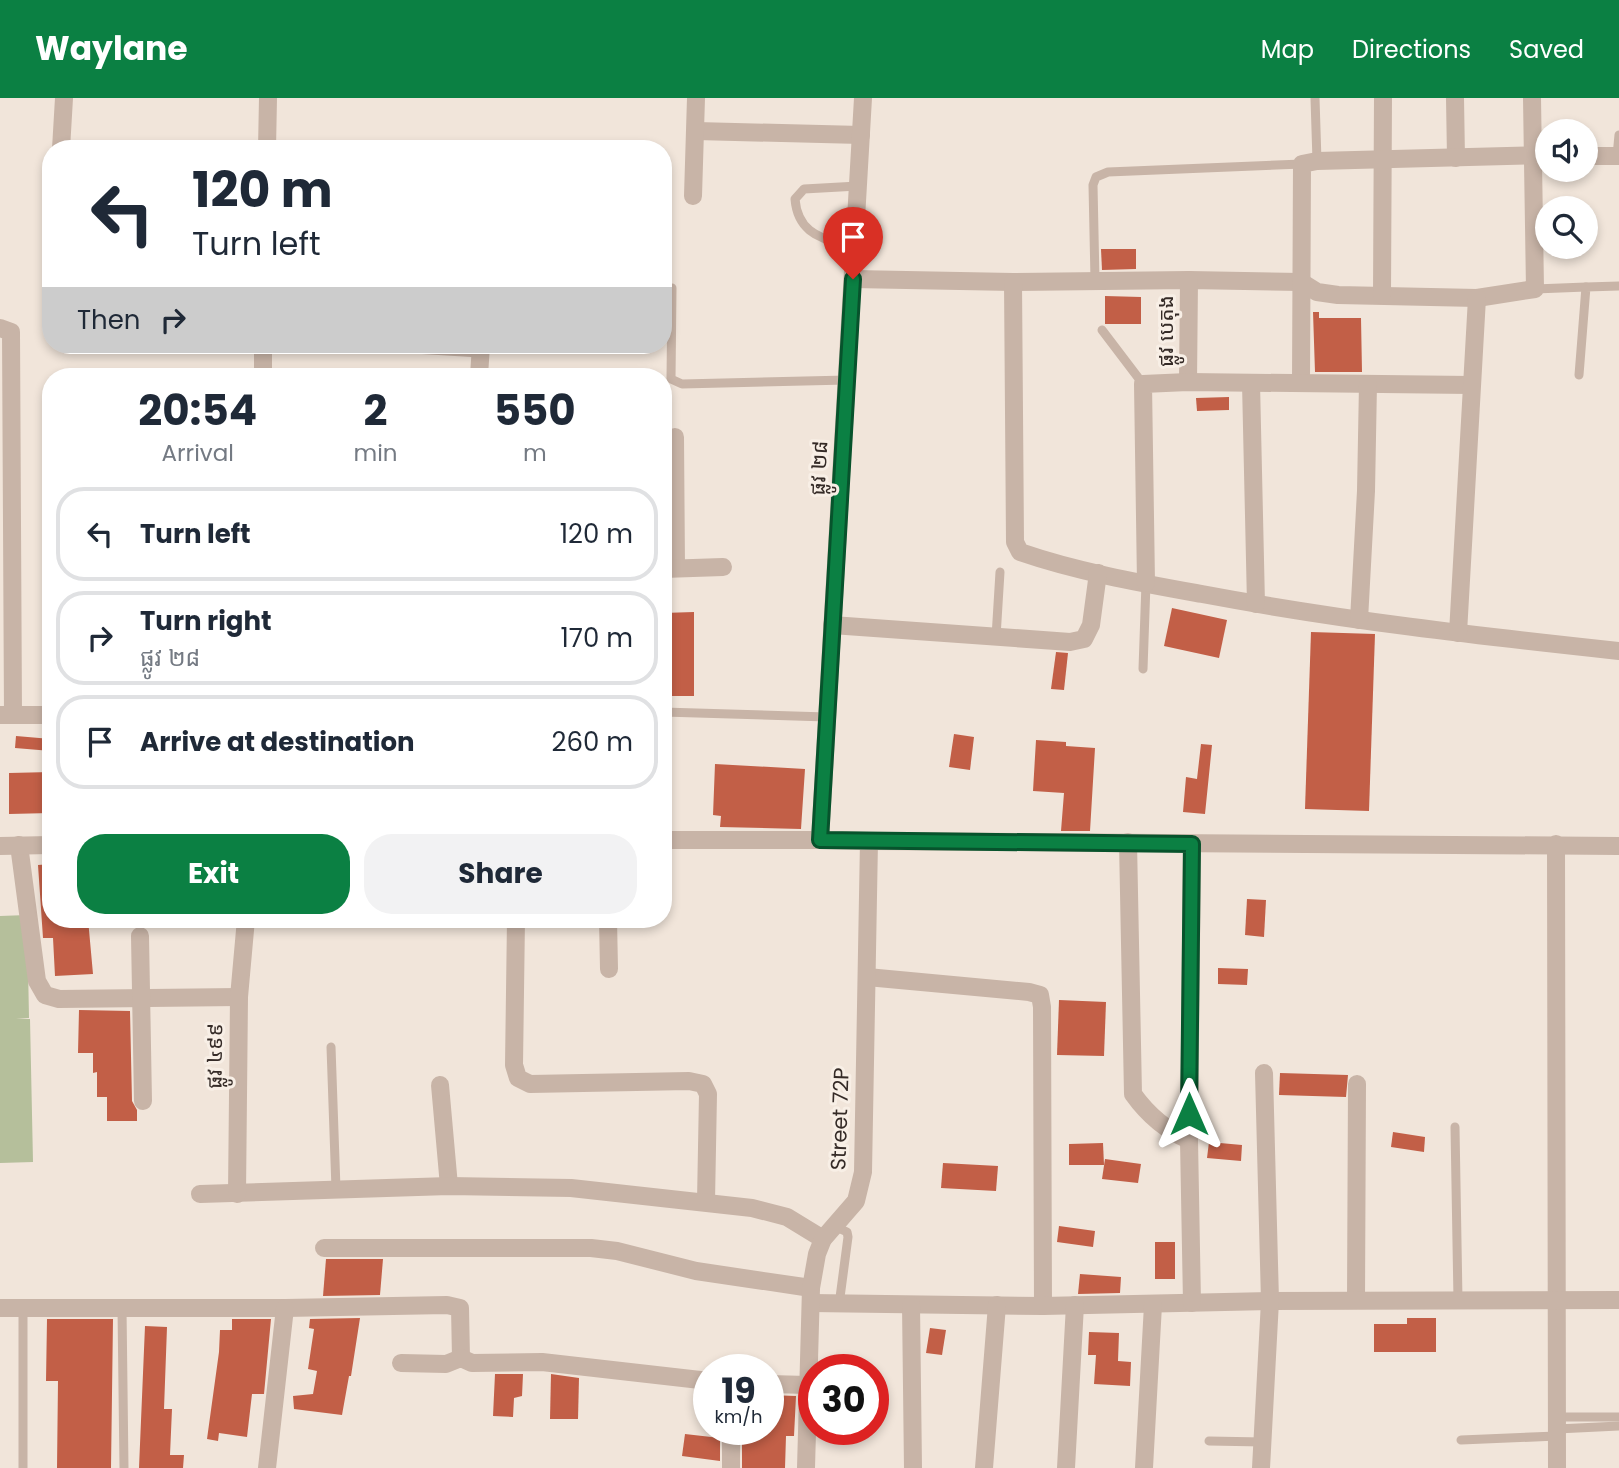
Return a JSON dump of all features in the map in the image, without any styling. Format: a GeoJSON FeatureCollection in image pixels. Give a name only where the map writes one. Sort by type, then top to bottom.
{"type":"FeatureCollection","features":[{"type":"Feature","properties":{"kind":"street"},"geometry":{"type":"LineString","coordinates":[[62,140],[64,98]]}},
{"type":"Feature","properties":{"kind":"street"},"geometry":{"type":"LineString","coordinates":[[267,140],[268,98]]}},
{"type":"Feature","properties":{"kind":"street"},"geometry":{"type":"LineString","coordinates":[[693,196],[696,98]]}},
{"type":"Feature","properties":{"kind":"street","name":"ផ្លូវ ២៨"},"geometry":{"type":"LineString","coordinates":[[820,840],[863,98]]}},
{"type":"Feature","properties":{"kind":"street"},"geometry":{"type":"LineString","coordinates":[[1382,295],[1383,98]]}},
{"type":"Feature","properties":{"kind":"street"},"geometry":{"type":"LineString","coordinates":[[1455,98],[1456,158]]}},
{"type":"Feature","properties":{"kind":"street"},"geometry":{"type":"LineString","coordinates":[[1532,98],[1535,122]]}},
{"type":"Feature","properties":{"kind":"street"},"geometry":{"type":"LineString","coordinates":[[696,131],[861,135]]}},
{"type":"Feature","properties":{"kind":"street"},"geometry":{"type":"LineString","coordinates":[[1301,383],[1301,282],[1310,162],[1535,155]]}},
{"type":"Feature","properties":{"kind":"street"},"geometry":{"type":"LineString","coordinates":[[1598,156],[1618,156]]}},
{"type":"Feature","properties":{"kind":"street"},"geometry":{"type":"LineString","coordinates":[[853,279],[1013,282],[1189,279],[1301,282],[1317,292],[1338,295],[1477,298],[1535,289],[1538,182]]}},
{"type":"Feature","properties":{"kind":"street","name":"ផ្លូវ បេតុង"},"geometry":{"type":"LineString","coordinates":[[1188,382],[1189,279]]}},
{"type":"Feature","properties":{"kind":"street"},"geometry":{"type":"LineString","coordinates":[[1013,282],[1015,542],[1020,552],[1098,573],[1256,604],[1359,621],[1619,651]]}},
{"type":"Feature","properties":{"kind":"street"},"geometry":{"type":"LineString","coordinates":[[1458,633],[1477,298]]}},
{"type":"Feature","properties":{"kind":"street"},"geometry":{"type":"LineString","coordinates":[[0,328],[11,332],[7,715],[42,715]]}},
{"type":"Feature","properties":{"kind":"street"},"geometry":{"type":"LineString","coordinates":[[1251,383],[1256,604]]}},
{"type":"Feature","properties":{"kind":"street"},"geometry":{"type":"LineString","coordinates":[[1146,583],[1143,384],[1471,384]]}},
{"type":"Feature","properties":{"kind":"street"},"geometry":{"type":"LineString","coordinates":[[1359,621],[1368,384]]}},
{"type":"Feature","properties":{"kind":"street"},"geometry":{"type":"LineString","coordinates":[[672,504],[675,438]]}},
{"type":"Feature","properties":{"kind":"street"},"geometry":{"type":"LineString","coordinates":[[672,569],[723,567]]}},
{"type":"Feature","properties":{"kind":"street"},"geometry":{"type":"LineString","coordinates":[[832,625],[1070,642],[1084,639],[1091,625],[1098,573]]}},
{"type":"Feature","properties":{"kind":"street"},"geometry":{"type":"LineString","coordinates":[[672,840],[1619,846]]}},
{"type":"Feature","properties":{"kind":"street","name":"Street 72P"},"geometry":{"type":"LineString","coordinates":[[809,1354],[811,1296],[817,1254],[828,1232],[856,1201],[863,1172],[869,841]]}},
{"type":"Feature","properties":{"kind":"street"},"geometry":{"type":"LineString","coordinates":[[1128,842],[1133,1094],[1156,1121],[1170,1132],[1189,1140]]}},
{"type":"Feature","properties":{"kind":"street"},"geometry":{"type":"LineString","coordinates":[[1192,844],[1189,1140],[1192,1303]]}},
{"type":"Feature","properties":{"kind":"street"},"geometry":{"type":"LineString","coordinates":[[1556,844],[1557,1468]]}},
{"type":"Feature","properties":{"kind":"street"},"geometry":{"type":"LineString","coordinates":[[19,845],[37,981],[45,995],[59,999],[239,997]]}},
{"type":"Feature","properties":{"kind":"street"},"geometry":{"type":"LineString","coordinates":[[0,846],[42,845]]}},
{"type":"Feature","properties":{"kind":"street","name":"ផ្លូវ ៤៩៩"},"geometry":{"type":"LineString","coordinates":[[237,1194],[239,997],[245,928]]}},
{"type":"Feature","properties":{"kind":"street"},"geometry":{"type":"LineString","coordinates":[[516,928],[514,1065],[518,1078],[530,1084],[689,1081],[704,1084],[708,1094],[706,1201]]}},
{"type":"Feature","properties":{"kind":"street"},"geometry":{"type":"LineString","coordinates":[[608,928],[609,969]]}},
{"type":"Feature","properties":{"kind":"street"},"geometry":{"type":"LineString","coordinates":[[140,936],[143,1101]]}},
{"type":"Feature","properties":{"kind":"street"},"geometry":{"type":"LineString","coordinates":[[867,976],[1040,995],[1043,1306]]}},
{"type":"Feature","properties":{"kind":"street"},"geometry":{"type":"LineString","coordinates":[[1261,1468],[1270,1301],[1264,1073]]}},
{"type":"Feature","properties":{"kind":"street"},"geometry":{"type":"LineString","coordinates":[[1356,1300],[1357,1084]]}},
{"type":"Feature","properties":{"kind":"street"},"geometry":{"type":"LineString","coordinates":[[440,1085],[449,1186]]}},
{"type":"Feature","properties":{"kind":"street"},"geometry":{"type":"LineString","coordinates":[[200,1195],[449,1186],[571,1188],[752,1208],[828,1232]]}},
{"type":"Feature","properties":{"kind":"street"},"geometry":{"type":"LineString","coordinates":[[324,1248],[591,1248],[617,1251],[811,1296],[839,1305],[1043,1306],[1356,1300],[1619,1300]]}},
{"type":"Feature","properties":{"kind":"street"},"geometry":{"type":"LineString","coordinates":[[1144,1468],[1153,1304]]}},
{"type":"Feature","properties":{"kind":"street"},"geometry":{"type":"LineString","coordinates":[[0,1308],[447,1305],[460,1308],[461,1358]]}},
{"type":"Feature","properties":{"kind":"street"},"geometry":{"type":"LineString","coordinates":[[911,1305],[913,1468]]}},
{"type":"Feature","properties":{"kind":"street"},"geometry":{"type":"LineString","coordinates":[[984,1468],[997,1305]]}},
{"type":"Feature","properties":{"kind":"street"},"geometry":{"type":"LineString","coordinates":[[1066,1468],[1075,1305]]}},
{"type":"Feature","properties":{"kind":"street"},"geometry":{"type":"LineString","coordinates":[[267,1468],[285,1308]]}},
{"type":"Feature","properties":{"kind":"street"},"geometry":{"type":"LineString","coordinates":[[401,1363],[446,1364],[461,1358],[472,1363],[542,1362],[693,1379]]}},
{"type":"Feature","properties":{"kind":"street"},"geometry":{"type":"LineString","coordinates":[[731,1468],[732,1445]]}},
{"type":"Feature","properties":{"kind":"street","name":"Street 72P"},"geometry":{"type":"LineString","coordinates":[[806,1468],[807,1445]]}},
{"type":"Feature","properties":{"kind":"lane"},"geometry":{"type":"LineString","coordinates":[[1095,280],[1093,185],[1096,177],[1108,172],[1310,162],[1315,98]]}},
{"type":"Feature","properties":{"kind":"lane"},"geometry":{"type":"LineString","coordinates":[[1618,156],[1619,135]]}},
{"type":"Feature","properties":{"kind":"lane"},"geometry":{"type":"LineString","coordinates":[[855,250],[813,234],[797,215],[795,199],[804,189],[858,186]]}},
{"type":"Feature","properties":{"kind":"lane"},"geometry":{"type":"LineString","coordinates":[[1535,289],[1619,286]]}},
{"type":"Feature","properties":{"kind":"lane"},"geometry":{"type":"LineString","coordinates":[[1579,375],[1586,287]]}},
{"type":"Feature","properties":{"kind":"lane"},"geometry":{"type":"LineString","coordinates":[[1102,330],[1143,384]]}},
{"type":"Feature","properties":{"kind":"lane"},"geometry":{"type":"LineString","coordinates":[[672,380],[682,384],[846,380]]}},
{"type":"Feature","properties":{"kind":"lane"},"geometry":{"type":"LineString","coordinates":[[996,637],[1000,572]]}},
{"type":"Feature","properties":{"kind":"lane"},"geometry":{"type":"LineString","coordinates":[[1143,668],[1146,583]]}},
{"type":"Feature","properties":{"kind":"lane"},"geometry":{"type":"LineString","coordinates":[[672,712],[827,717]]}},
{"type":"Feature","properties":{"kind":"lane"},"geometry":{"type":"LineString","coordinates":[[331,1047],[336,1189]]}},
{"type":"Feature","properties":{"kind":"lane"},"geometry":{"type":"LineString","coordinates":[[1455,1127],[1458,1300]]}},
{"type":"Feature","properties":{"kind":"lane"},"geometry":{"type":"LineString","coordinates":[[828,1232],[847,1232],[848,1237],[839,1305]]}},
{"type":"Feature","properties":{"kind":"lane"},"geometry":{"type":"LineString","coordinates":[[23,1308],[23,1468]]}},
{"type":"Feature","properties":{"kind":"lane"},"geometry":{"type":"LineString","coordinates":[[122,1308],[124,1468]]}},
{"type":"Feature","properties":{"kind":"lane"},"geometry":{"type":"LineString","coordinates":[[1461,1440],[1619,1417]]}},
{"type":"Feature","properties":{"kind":"lane"},"geometry":{"type":"LineString","coordinates":[[1557,1427],[1619,1426]]}},
{"type":"Feature","properties":{"kind":"lane"},"geometry":{"type":"LineString","coordinates":[[1209,1441],[1263,1442]]}},
{"type":"Feature","properties":{"kind":"green space"},"geometry":{"type":"Polygon","coordinates":[[[27,915],[29,1018],[16,1019],[30,1019],[33,1162],[0,1163],[0,916],[27,915]]]}},
{"type":"Feature","properties":{"kind":"building"},"geometry":{"type":"Polygon","coordinates":[[[1101,249],[1136,249],[1136,269],[1102,270],[1101,249]]]}},
{"type":"Feature","properties":{"kind":"building"},"geometry":{"type":"Polygon","coordinates":[[[1105,296],[1141,297],[1141,324],[1105,324],[1105,296]]]}},
{"type":"Feature","properties":{"kind":"building"},"geometry":{"type":"Polygon","coordinates":[[[1313,312],[1319,312],[1319,318],[1361,318],[1362,372],[1315,372],[1313,312]]]}},
{"type":"Feature","properties":{"kind":"building"},"geometry":{"type":"Polygon","coordinates":[[[1229,397],[1229,410],[1197,411],[1196,398],[1229,397]]]}},
{"type":"Feature","properties":{"kind":"building"},"geometry":{"type":"Polygon","coordinates":[[[1172,608],[1227,620],[1219,658],[1164,646],[1172,608]]]}},
{"type":"Feature","properties":{"kind":"building"},"geometry":{"type":"Polygon","coordinates":[[[694,612],[694,696],[672,696],[672,613],[694,612]]]}},
{"type":"Feature","properties":{"kind":"building"},"geometry":{"type":"Polygon","coordinates":[[[1311,632],[1375,634],[1369,811],[1305,809],[1311,632]]]}},
{"type":"Feature","properties":{"kind":"building"},"geometry":{"type":"Polygon","coordinates":[[[1056,652],[1068,653],[1064,690],[1051,689],[1056,652]]]}},
{"type":"Feature","properties":{"kind":"building"},"geometry":{"type":"Polygon","coordinates":[[[954,734],[974,737],[970,770],[949,767],[954,734]]]}},
{"type":"Feature","properties":{"kind":"building"},"geometry":{"type":"Polygon","coordinates":[[[16,736],[42,738],[42,750],[15,748],[16,736]]]}},
{"type":"Feature","properties":{"kind":"building"},"geometry":{"type":"Polygon","coordinates":[[[1036,740],[1095,748],[1090,831],[1061,831],[1064,793],[1033,791],[1036,740]]]}},
{"type":"Feature","properties":{"kind":"building"},"geometry":{"type":"Polygon","coordinates":[[[1201,744],[1212,745],[1205,814],[1183,812],[1186,777],[1197,779],[1201,744]]]}},
{"type":"Feature","properties":{"kind":"building"},"geometry":{"type":"Polygon","coordinates":[[[715,764],[805,769],[801,829],[720,827],[721,816],[713,815],[715,764]]]}},
{"type":"Feature","properties":{"kind":"building"},"geometry":{"type":"Polygon","coordinates":[[[42,772],[42,813],[9,814],[9,773],[42,772]]]}},
{"type":"Feature","properties":{"kind":"building"},"geometry":{"type":"Polygon","coordinates":[[[38,865],[42,865],[42,923],[38,865]]]}},
{"type":"Feature","properties":{"kind":"building"},"geometry":{"type":"Polygon","coordinates":[[[1247,899],[1266,900],[1264,937],[1245,935],[1247,899]]]}},
{"type":"Feature","properties":{"kind":"building"},"geometry":{"type":"Polygon","coordinates":[[[42,928],[89,928],[93,974],[55,976],[53,938],[43,938],[42,928]]]}},
{"type":"Feature","properties":{"kind":"building"},"geometry":{"type":"Polygon","coordinates":[[[1218,968],[1248,969],[1247,985],[1218,984],[1218,968]]]}},
{"type":"Feature","properties":{"kind":"building"},"geometry":{"type":"Polygon","coordinates":[[[1059,1000],[1106,1002],[1104,1056],[1057,1055],[1059,1000]]]}},
{"type":"Feature","properties":{"kind":"building"},"geometry":{"type":"Polygon","coordinates":[[[79,1010],[130,1011],[132,1101],[137,1110],[137,1121],[107,1121],[107,1097],[97,1097],[97,1072],[93,1073],[93,1053],[78,1053],[79,1010]]]}},
{"type":"Feature","properties":{"kind":"building"},"geometry":{"type":"Polygon","coordinates":[[[1280,1073],[1348,1075],[1346,1097],[1279,1095],[1280,1073]]]}},
{"type":"Feature","properties":{"kind":"building"},"geometry":{"type":"Polygon","coordinates":[[[1393,1132],[1425,1137],[1424,1152],[1391,1147],[1393,1132]]]}},
{"type":"Feature","properties":{"kind":"building"},"geometry":{"type":"Polygon","coordinates":[[[1209,1142],[1242,1145],[1241,1161],[1207,1158],[1209,1142]]]}},
{"type":"Feature","properties":{"kind":"building"},"geometry":{"type":"Polygon","coordinates":[[[1103,1143],[1104,1165],[1069,1165],[1069,1144],[1103,1143]]]}},
{"type":"Feature","properties":{"kind":"building"},"geometry":{"type":"Polygon","coordinates":[[[1105,1159],[1141,1164],[1138,1183],[1102,1179],[1105,1159]]]}},
{"type":"Feature","properties":{"kind":"building"},"geometry":{"type":"Polygon","coordinates":[[[943,1163],[998,1166],[996,1191],[941,1188],[943,1163]]]}},
{"type":"Feature","properties":{"kind":"building"},"geometry":{"type":"Polygon","coordinates":[[[1059,1226],[1095,1231],[1093,1247],[1057,1242],[1059,1226]]]}},
{"type":"Feature","properties":{"kind":"building"},"geometry":{"type":"Polygon","coordinates":[[[1155,1242],[1175,1242],[1175,1279],[1155,1279],[1155,1242]]]}},
{"type":"Feature","properties":{"kind":"building"},"geometry":{"type":"Polygon","coordinates":[[[326,1259],[383,1259],[380,1295],[323,1296],[326,1259]]]}},
{"type":"Feature","properties":{"kind":"building"},"geometry":{"type":"Polygon","coordinates":[[[1080,1274],[1121,1277],[1120,1293],[1078,1294],[1080,1274]]]}},
{"type":"Feature","properties":{"kind":"building"},"geometry":{"type":"Polygon","coordinates":[[[360,1318],[342,1415],[294,1409],[293,1396],[313,1394],[317,1371],[308,1369],[314,1329],[309,1328],[310,1319],[360,1318]]]}},
{"type":"Feature","properties":{"kind":"building"},"geometry":{"type":"Polygon","coordinates":[[[1407,1318],[1436,1318],[1436,1352],[1374,1352],[1374,1324],[1407,1324],[1407,1318]]]}},
{"type":"Feature","properties":{"kind":"building"},"geometry":{"type":"Polygon","coordinates":[[[47,1319],[113,1319],[111,1468],[57,1468],[58,1381],[46,1381],[47,1319]]]}},
{"type":"Feature","properties":{"kind":"building"},"geometry":{"type":"Polygon","coordinates":[[[232,1319],[271,1319],[264,1394],[252,1394],[247,1437],[219,1433],[218,1441],[207,1439],[220,1330],[232,1330],[232,1319]]]}},
{"type":"Feature","properties":{"kind":"building"},"geometry":{"type":"Polygon","coordinates":[[[145,1326],[167,1327],[164,1409],[172,1409],[170,1455],[184,1455],[183,1468],[139,1468],[145,1326]]]}},
{"type":"Feature","properties":{"kind":"building"},"geometry":{"type":"Polygon","coordinates":[[[930,1328],[946,1330],[942,1355],[926,1353],[930,1328]]]}},
{"type":"Feature","properties":{"kind":"building"},"geometry":{"type":"Polygon","coordinates":[[[1089,1332],[1119,1333],[1118,1361],[1131,1362],[1130,1386],[1094,1384],[1096,1355],[1088,1355],[1089,1332]]]}},
{"type":"Feature","properties":{"kind":"building"},"geometry":{"type":"Polygon","coordinates":[[[495,1374],[523,1374],[522,1396],[514,1398],[513,1417],[493,1416],[495,1374]]]}},
{"type":"Feature","properties":{"kind":"building"},"geometry":{"type":"Polygon","coordinates":[[[551,1374],[579,1378],[578,1419],[550,1419],[551,1374]]]}},
{"type":"Feature","properties":{"kind":"building"},"geometry":{"type":"Polygon","coordinates":[[[784,1396],[796,1396],[794,1436],[786,1436],[785,1468],[742,1468],[742,1445],[784,1445],[784,1396]]]}},
{"type":"Feature","properties":{"kind":"building"},"geometry":{"type":"Polygon","coordinates":[[[685,1434],[693,1435],[693,1445],[720,1445],[720,1461],[682,1456],[685,1434]]]}},
{"type":"Feature","properties":{"kind":"route"},"geometry":{"type":"LineString","coordinates":[[853,279],[820,840],[1192,844],[1189,1114]]}}]}
